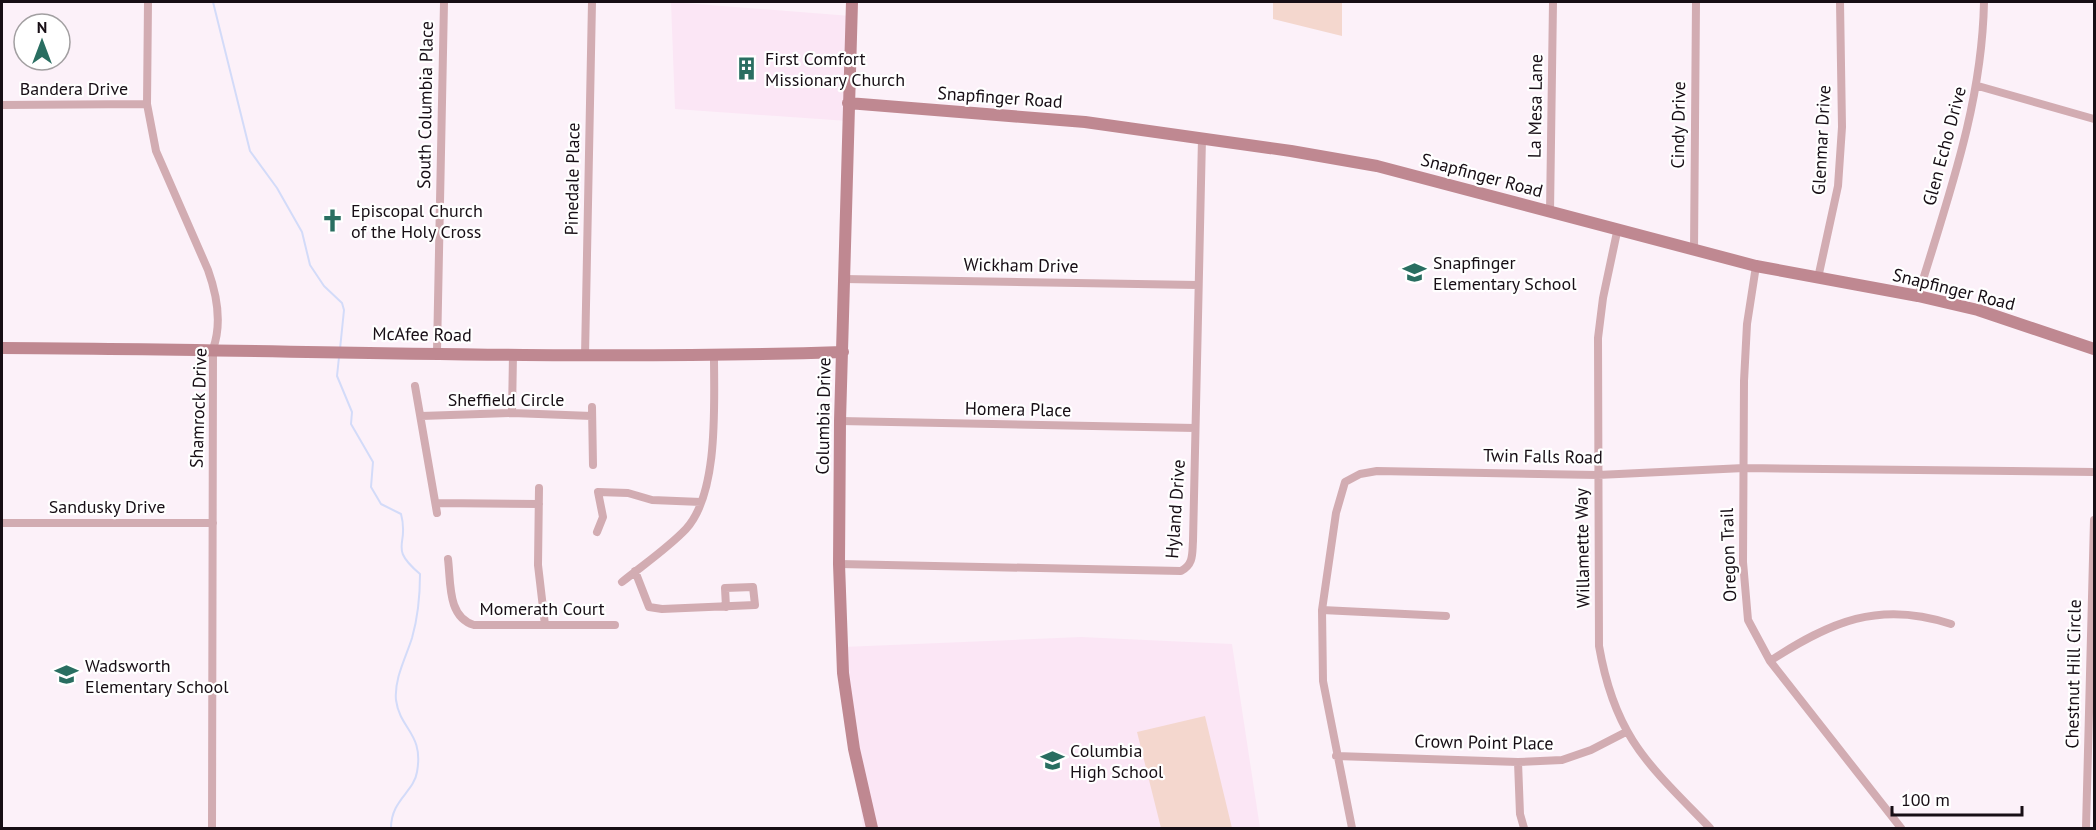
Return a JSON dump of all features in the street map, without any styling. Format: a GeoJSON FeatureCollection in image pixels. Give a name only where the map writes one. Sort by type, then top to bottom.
{"type":"FeatureCollection","features":[{"type":"Feature","properties":{"kind":"street","name":"Shamrock Drive"},"geometry":{"type":"LineString","coordinates":[[148,2],[147,104],[156,151],[215,290],[218,335],[213,349],[212,828]]}},
{"type":"Feature","properties":{"kind":"street","name":"South Columbia Place"},"geometry":{"type":"LineString","coordinates":[[437,352],[444,2]]}},
{"type":"Feature","properties":{"kind":"street","name":"Pinedale Place"},"geometry":{"type":"LineString","coordinates":[[585,356],[592,2]]}},
{"type":"Feature","properties":{"kind":"street","name":"Columbia Drive"},"geometry":{"type":"LineString","coordinates":[[852,2],[840,421],[839,564],[843,673],[854,749],[872,828]]}},
{"type":"Feature","properties":{"kind":"street","name":"La Mesa Lane"},"geometry":{"type":"LineString","coordinates":[[1550,212],[1553,2]]}},
{"type":"Feature","properties":{"kind":"street","name":"Cindy Drive"},"geometry":{"type":"LineString","coordinates":[[1694,250],[1696,2]]}},
{"type":"Feature","properties":{"kind":"street","name":"Glenmar Drive"},"geometry":{"type":"LineString","coordinates":[[1818,278],[1838,186],[1842,127],[1840,2]]}},
{"type":"Feature","properties":{"kind":"street","name":"Glen Echo Drive"},"geometry":{"type":"LineString","coordinates":[[1918,296],[1971,122],[1978,87],[1984,2]]}},
{"type":"Feature","properties":{"kind":"street"},"geometry":{"type":"LineString","coordinates":[[1978,87],[2094,118]]}},
{"type":"Feature","properties":{"kind":"street","name":"Snapfinger Road"},"geometry":{"type":"LineString","coordinates":[[848,103],[1085,122],[1291,151],[1377,166],[1617,232],[1756,266],[1918,296],[1978,310],[2094,349]]}},
{"type":"Feature","properties":{"kind":"street","name":"Bandera Drive"},"geometry":{"type":"LineString","coordinates":[[2,105],[147,104]]}},
{"type":"Feature","properties":{"kind":"street","name":"Hyland Drive"},"geometry":{"type":"LineString","coordinates":[[839,564],[1181,571],[1192,561],[1202,138]]}},
{"type":"Feature","properties":{"kind":"street","name":"Willamette Way"},"geometry":{"type":"LineString","coordinates":[[1617,232],[1603,298],[1598,338],[1599,646],[1605,677],[1626,732],[1644,759],[1710,828]]}},
{"type":"Feature","properties":{"kind":"street","name":"Oregon Trail"},"geometry":{"type":"LineString","coordinates":[[1756,266],[1747,324],[1743,562],[1746,608],[1753,633],[1770,661],[1901,828]]}},
{"type":"Feature","properties":{"kind":"street","name":"Wickham Drive"},"geometry":{"type":"LineString","coordinates":[[844,279],[1198,285]]}},
{"type":"Feature","properties":{"kind":"street","name":"McAfee Road"},"geometry":{"type":"LineString","coordinates":[[2,348],[437,352],[585,356],[714,356],[843,352]]}},
{"type":"Feature","properties":{"kind":"street"},"geometry":{"type":"LineString","coordinates":[[512,413],[513,354]]}},
{"type":"Feature","properties":{"kind":"street"},"geometry":{"type":"LineString","coordinates":[[622,582],[686,529],[699,509],[712,447],[714,356]]}},
{"type":"Feature","properties":{"kind":"street"},"geometry":{"type":"LineString","coordinates":[[415,386],[438,513]]}},
{"type":"Feature","properties":{"kind":"street","name":"Sheffield Circle"},"geometry":{"type":"LineString","coordinates":[[421,416],[592,411],[593,465]]}},
{"type":"Feature","properties":{"kind":"street","name":"Homera Place"},"geometry":{"type":"LineString","coordinates":[[840,421],[1195,428]]}},
{"type":"Feature","properties":{"kind":"street","name":"Twin Falls Road"},"geometry":{"type":"LineString","coordinates":[[1352,828],[1323,681],[1322,610],[1338,499],[1345,482],[1360,474],[1377,471],[1442,470],[1598,475],[1744,468],[2094,472]]}},
{"type":"Feature","properties":{"kind":"street"},"geometry":{"type":"LineString","coordinates":[[539,488],[538,565],[545,625]]}},
{"type":"Feature","properties":{"kind":"street"},"geometry":{"type":"LineString","coordinates":[[597,532],[603,509],[598,492],[628,493],[652,500],[701,502]]}},
{"type":"Feature","properties":{"kind":"street"},"geometry":{"type":"LineString","coordinates":[[436,503],[539,504]]}},
{"type":"Feature","properties":{"kind":"street","name":"Chestnut Hill Circle"},"geometry":{"type":"LineString","coordinates":[[2086,828],[2091,712],[2094,520]]}},
{"type":"Feature","properties":{"kind":"street","name":"Sandusky Drive"},"geometry":{"type":"LineString","coordinates":[[2,522],[213,523]]}},
{"type":"Feature","properties":{"kind":"street","name":"Momerath Court"},"geometry":{"type":"LineString","coordinates":[[448,559],[455,611],[464,622],[474,625],[615,625]]}},
{"type":"Feature","properties":{"kind":"street"},"geometry":{"type":"LineString","coordinates":[[635,571],[649,607],[662,609],[726,607]]}},
{"type":"Feature","properties":{"kind":"street"},"geometry":{"type":"LineString","coordinates":[[1322,610],[1446,616]]}},
{"type":"Feature","properties":{"kind":"street"},"geometry":{"type":"LineString","coordinates":[[1770,661],[1828,627],[1866,616],[1922,614],[1951,624]]}},
{"type":"Feature","properties":{"kind":"street","name":"Crown Point Place"},"geometry":{"type":"LineString","coordinates":[[1336,756],[1518,762],[1562,760],[1591,750],[1626,732]]}},
{"type":"Feature","properties":{"kind":"street"},"geometry":{"type":"LineString","coordinates":[[1518,762],[1519,803],[1524,828]]}},
{"type":"Feature","properties":{"kind":"shaded area"},"geometry":{"type":"Polygon","coordinates":[[[671,2],[851,16],[848,121],[675,109],[671,2]]]}},
{"type":"Feature","properties":{"kind":"shaded area"},"geometry":{"type":"Polygon","coordinates":[[[1273,2],[1342,2],[1342,36],[1273,19],[1273,2]]]}},
{"type":"Feature","properties":{"kind":"shaded area","name":"Columbia High School"},"geometry":{"type":"Polygon","coordinates":[[[1081,637],[1232,644],[1260,828],[863,828],[843,647],[1081,637]]]}},
{"type":"Feature","properties":{"kind":"shaded area"},"geometry":{"type":"Polygon","coordinates":[[[1205,716],[1232,828],[1161,828],[1137,732],[1205,716]]]}},
{"type":"Feature","properties":{"kind":"waterway"},"geometry":{"type":"LineString","coordinates":[[213,2],[250,151],[277,188],[302,232],[310,265],[324,286],[342,303],[344,310],[340,349]]}},
{"type":"Feature","properties":{"kind":"waterway"},"geometry":{"type":"LineString","coordinates":[[339,357],[337,376],[352,412],[351,424],[373,462],[371,487],[381,504],[401,514],[402,551],[410,565],[420,574],[416,622],[396,692],[398,710],[417,749],[417,772],[412,785],[398,803],[391,828]]}},
{"type":"Feature","properties":{"kind":"place","name":"First Comfort Missionary Church"},"geometry":{"type":"Point","coordinates":[747,68]}},
{"type":"Feature","properties":{"kind":"place","name":"Episcopal Church of the Holy Cross"},"geometry":{"type":"Point","coordinates":[333,220]}},
{"type":"Feature","properties":{"kind":"place","name":"Snapfinger Elementary School"},"geometry":{"type":"Point","coordinates":[1415,272]}},
{"type":"Feature","properties":{"kind":"place","name":"Wadsworth Elementary School"},"geometry":{"type":"Point","coordinates":[67,675]}},
{"type":"Feature","properties":{"kind":"place","name":"Columbia High School"},"geometry":{"type":"Point","coordinates":[1052,760]}}]}
